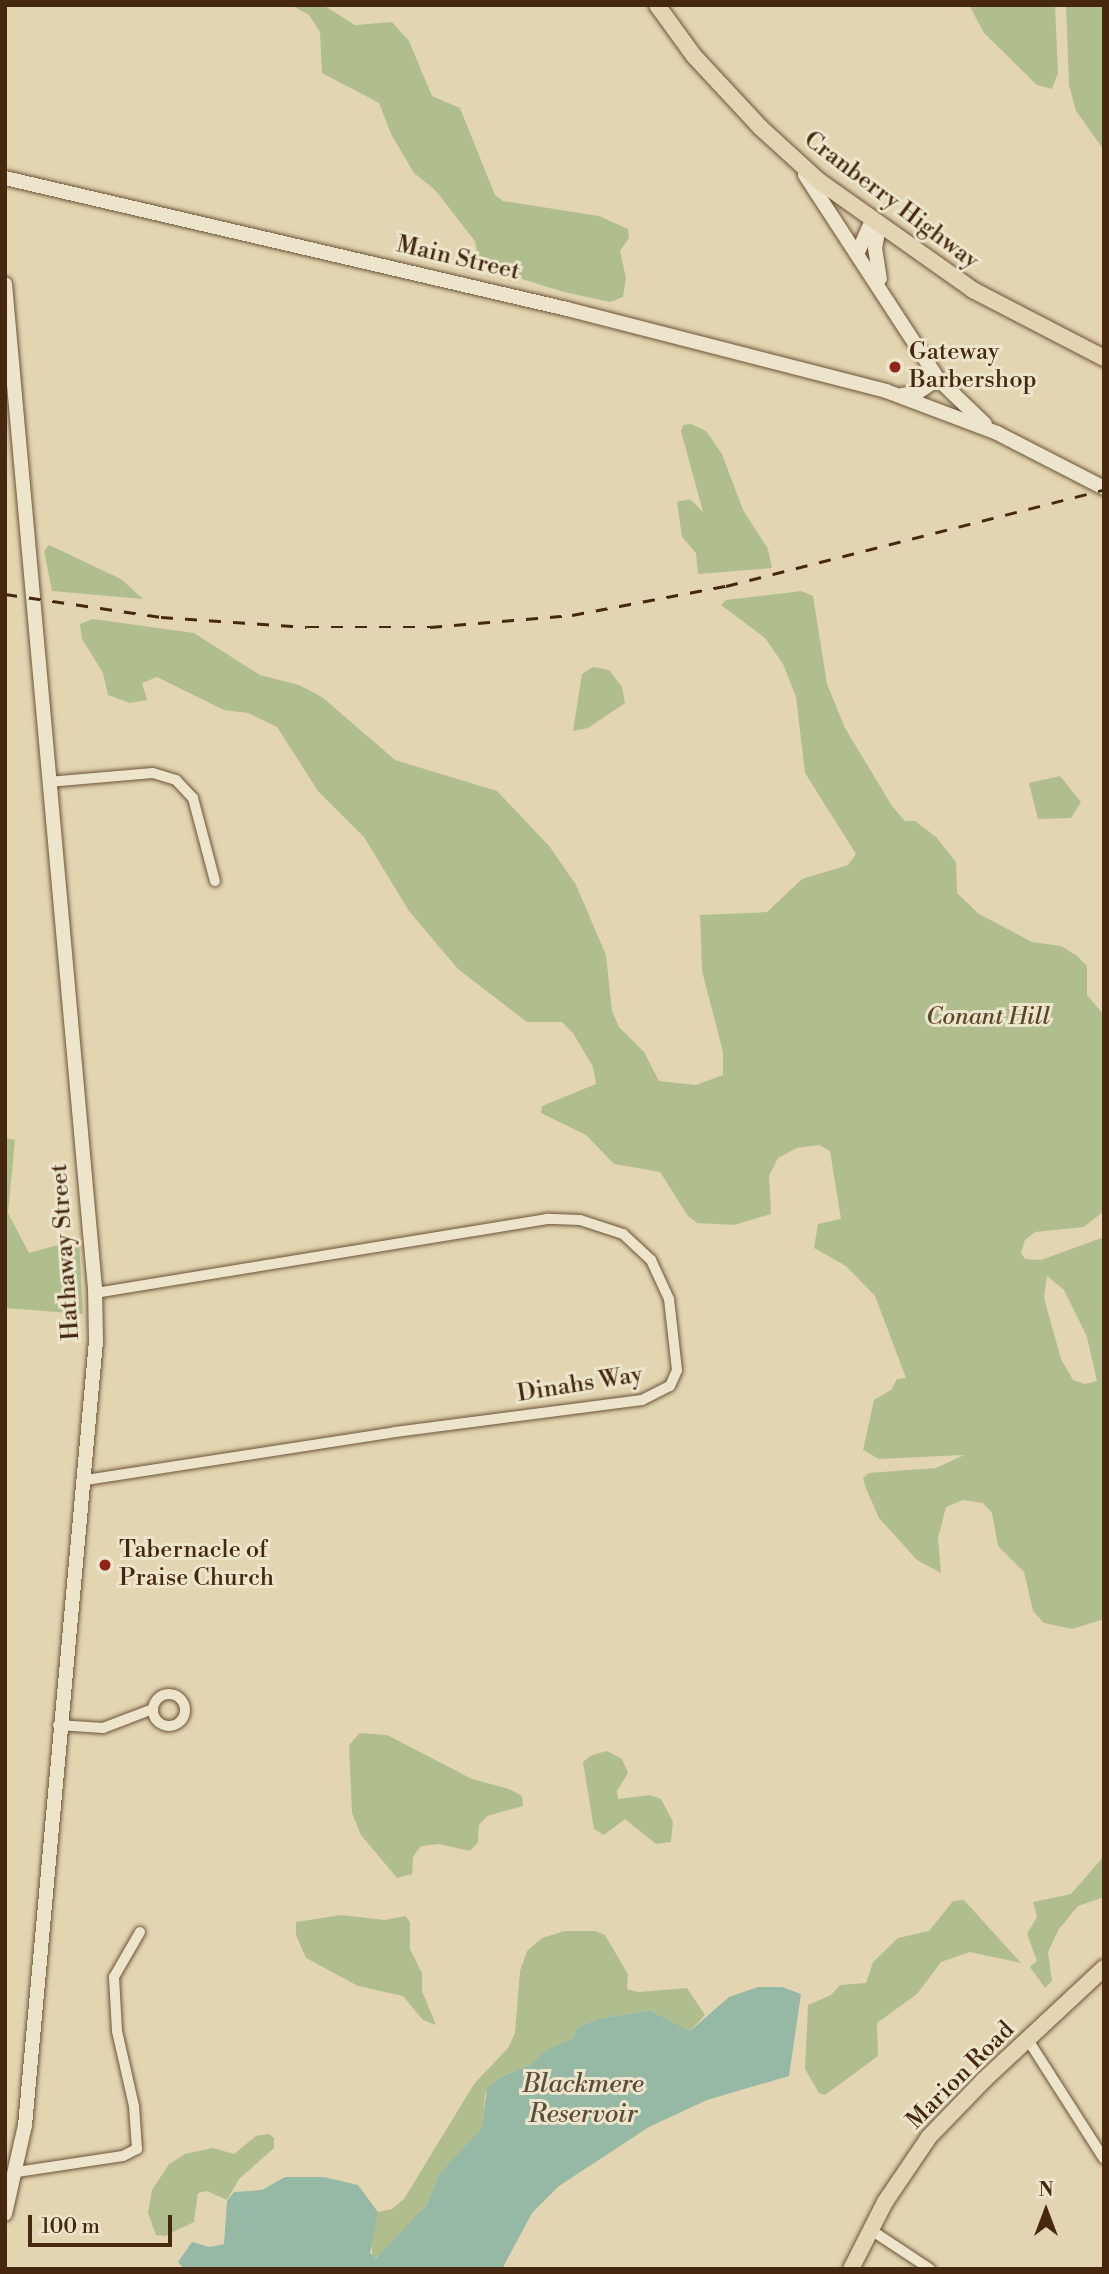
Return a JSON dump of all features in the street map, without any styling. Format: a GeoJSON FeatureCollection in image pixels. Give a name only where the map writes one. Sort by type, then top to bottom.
{"type":"FeatureCollection","features":[{"type":"Feature","properties":{"kind":"main road","name":"Cranberry Highway"},"geometry":{"type":"LineString","coordinates":[[657,5],[694,56],[784,149],[876,223],[972,290],[1104,358]]}},
{"type":"Feature","properties":{"kind":"main road","name":"Marion Road"},"geometry":{"type":"LineString","coordinates":[[851,2269],[871,2230],[929,2137],[1104,1969]]}},
{"type":"Feature","properties":{"kind":"street"},"geometry":{"type":"LineString","coordinates":[[784,149],[824,199],[888,303],[943,384],[997,433]]}},
{"type":"Feature","properties":{"kind":"street","name":"Main Street"},"geometry":{"type":"LineString","coordinates":[[5,178],[567,309],[898,395],[997,433],[1098,485]]}},
{"type":"Feature","properties":{"kind":"street"},"geometry":{"type":"LineString","coordinates":[[858,253],[876,223]]}},
{"type":"Feature","properties":{"kind":"street"},"geometry":{"type":"LineString","coordinates":[[876,223],[876,267],[888,303]]}},
{"type":"Feature","properties":{"kind":"street","name":"Hathaway Street"},"geometry":{"type":"LineString","coordinates":[[5,285],[95,1293],[96,1380],[58,1725],[51,1862],[17,2172],[5,2214]]}},
{"type":"Feature","properties":{"kind":"street"},"geometry":{"type":"LineString","coordinates":[[898,395],[917,393],[943,384]]}},
{"type":"Feature","properties":{"kind":"street"},"geometry":{"type":"LineString","coordinates":[[917,402],[933,402],[943,384]]}},
{"type":"Feature","properties":{"kind":"street"},"geometry":{"type":"LineString","coordinates":[[48,782],[153,773],[176,780],[192,798],[215,881]]}},
{"type":"Feature","properties":{"kind":"street","name":"Dinahs Way"},"geometry":{"type":"LineString","coordinates":[[86,1480],[395,1432],[642,1400],[670,1386],[677,1370],[669,1298],[651,1260],[623,1234],[580,1220],[547,1219],[95,1293]]}},
{"type":"Feature","properties":{"kind":"street"},"geometry":{"type":"LineString","coordinates":[[58,1725],[103,1728],[153,1709]]}},
{"type":"Feature","properties":{"kind":"street"},"geometry":{"type":"LineString","coordinates":[[17,2172],[123,2156],[137,2149],[134,2106],[117,2031],[114,1977],[140,1932]]}},
{"type":"Feature","properties":{"kind":"street"},"geometry":{"type":"LineString","coordinates":[[1028,2040],[1104,2160]]}},
{"type":"Feature","properties":{"kind":"street"},"geometry":{"type":"LineString","coordinates":[[871,2230],[930,2269]]}},
{"type":"Feature","properties":{"kind":"green space"},"geometry":{"type":"Polygon","coordinates":[[[291,5],[323,5],[355,25],[392,22],[409,41],[432,96],[460,108],[495,195],[503,201],[599,216],[628,229],[629,238],[620,251],[626,278],[623,297],[610,302],[564,292],[480,266],[475,241],[435,190],[414,173],[391,134],[379,103],[322,73],[320,32],[309,15],[291,5]]]}},
{"type":"Feature","properties":{"kind":"green space"},"geometry":{"type":"Polygon","coordinates":[[[969,5],[1055,5],[1058,73],[1052,89],[1037,85],[984,33],[969,5]]]}},
{"type":"Feature","properties":{"kind":"green space"},"geometry":{"type":"Polygon","coordinates":[[[1066,5],[1104,5],[1104,150],[1076,111],[1069,85],[1066,5]]]}},
{"type":"Feature","properties":{"kind":"green space"},"geometry":{"type":"Polygon","coordinates":[[[691,424],[706,431],[722,454],[743,510],[768,549],[772,568],[698,574],[696,553],[682,537],[677,502],[690,499],[703,512],[681,431],[683,425],[691,424]]]}},
{"type":"Feature","properties":{"kind":"green space"},"geometry":{"type":"Polygon","coordinates":[[[49,545],[121,579],[143,599],[52,591],[44,551],[49,545]]]}},
{"type":"Feature","properties":{"kind":"green space","name":"Conant Hill"},"geometry":{"type":"Polygon","coordinates":[[[801,591],[813,596],[827,684],[845,728],[892,806],[905,821],[915,821],[936,837],[956,862],[957,893],[979,914],[1032,942],[1061,946],[1087,966],[1087,995],[1104,1015],[1104,1211],[1084,1227],[1035,1232],[1025,1240],[1021,1253],[1025,1259],[1041,1260],[1104,1237],[1104,1619],[1072,1629],[1044,1623],[1033,1611],[1024,1572],[998,1546],[992,1513],[983,1503],[963,1500],[946,1507],[938,1538],[941,1573],[917,1560],[879,1518],[863,1478],[869,1473],[936,1468],[964,1455],[879,1459],[863,1450],[874,1400],[891,1390],[897,1379],[906,1378],[875,1296],[846,1266],[814,1248],[818,1224],[841,1219],[830,1151],[819,1145],[797,1148],[778,1158],[769,1176],[771,1214],[734,1225],[697,1223],[688,1216],[660,1172],[614,1164],[586,1135],[541,1113],[542,1106],[596,1084],[593,1067],[573,1033],[562,1022],[527,1022],[458,969],[409,911],[364,837],[318,791],[277,727],[248,713],[224,710],[157,677],[142,683],[147,700],[130,703],[108,695],[103,673],[82,639],[80,624],[93,619],[194,633],[260,675],[299,685],[322,697],[395,760],[497,791],[550,847],[576,885],[606,955],[612,1011],[619,1027],[644,1052],[659,1081],[696,1085],[723,1075],[723,1052],[702,971],[700,915],[767,912],[802,879],[848,865],[856,854],[805,773],[796,697],[783,664],[765,638],[721,605],[726,600],[801,591]],[[1047,1276],[1044,1298],[1061,1359],[1073,1380],[1085,1384],[1097,1381],[1087,1337],[1064,1290],[1047,1276]]]}},
{"type":"Feature","properties":{"kind":"green space"},"geometry":{"type":"Polygon","coordinates":[[[593,667],[609,670],[622,687],[625,703],[588,728],[573,731],[582,674],[593,667]]]}},
{"type":"Feature","properties":{"kind":"green space"},"geometry":{"type":"Polygon","coordinates":[[[1060,776],[1081,802],[1071,818],[1038,819],[1029,783],[1060,776]]]}},
{"type":"Feature","properties":{"kind":"green space"},"geometry":{"type":"Polygon","coordinates":[[[5,1138],[15,1140],[8,1213],[29,1253],[79,1239],[83,1314],[5,1308],[5,1138]]]}},
{"type":"Feature","properties":{"kind":"green space"},"geometry":{"type":"Polygon","coordinates":[[[360,1733],[387,1735],[472,1779],[509,1789],[522,1796],[523,1806],[487,1816],[479,1825],[478,1842],[470,1851],[439,1844],[421,1846],[413,1857],[412,1874],[397,1878],[361,1835],[352,1813],[349,1745],[360,1733]]]}},
{"type":"Feature","properties":{"kind":"green space"},"geometry":{"type":"Polygon","coordinates":[[[607,1751],[622,1759],[628,1773],[617,1791],[618,1799],[650,1795],[661,1799],[673,1822],[671,1842],[656,1844],[625,1819],[604,1835],[594,1829],[583,1762],[592,1755],[607,1751]]]}},
{"type":"Feature","properties":{"kind":"green space"},"geometry":{"type":"Polygon","coordinates":[[[1104,1856],[1104,1897],[1078,1906],[1059,1929],[1048,1952],[1052,1981],[1045,1988],[1030,1967],[1037,1961],[1027,1934],[1037,1917],[1033,1902],[1071,1894],[1104,1856]]]}},
{"type":"Feature","properties":{"kind":"green space"},"geometry":{"type":"Polygon","coordinates":[[[964,1900],[1021,1963],[970,1952],[941,1962],[917,1994],[877,2023],[878,2056],[825,2095],[819,2093],[805,2069],[808,2005],[831,1995],[840,1985],[866,1983],[873,1962],[898,1938],[929,1931],[953,1901],[964,1900]]]}},
{"type":"Feature","properties":{"kind":"green space"},"geometry":{"type":"Polygon","coordinates":[[[341,1915],[385,1920],[405,1916],[410,1922],[410,1949],[422,1973],[422,1991],[436,2025],[423,2020],[403,1996],[358,1986],[306,1958],[296,1935],[296,1922],[341,1915]]]}},
{"type":"Feature","properties":{"kind":"green space"},"geometry":{"type":"Polygon","coordinates":[[[565,1931],[595,1931],[605,1935],[628,1974],[627,1989],[638,1992],[687,1988],[705,2015],[690,2031],[649,2010],[599,2019],[578,2027],[572,2039],[549,2049],[530,2065],[501,2077],[485,2094],[483,2128],[439,2174],[426,2206],[383,2254],[373,2258],[371,2244],[378,2212],[392,2209],[404,2199],[474,2084],[508,2048],[515,2033],[520,1971],[527,1951],[542,1938],[565,1931]]]}},
{"type":"Feature","properties":{"kind":"green space"},"geometry":{"type":"Polygon","coordinates":[[[269,2134],[274,2138],[274,2148],[239,2179],[227,2200],[207,2191],[198,2193],[194,2222],[165,2236],[156,2235],[148,2213],[152,2190],[169,2164],[185,2154],[213,2148],[234,2154],[256,2136],[269,2134]]]}},
{"type":"Feature","properties":{"kind":"water","name":"Blackmere Reservoir"},"geometry":{"type":"Polygon","coordinates":[[[758,1987],[782,1987],[801,1994],[789,2076],[707,2100],[649,2127],[559,2186],[532,2213],[502,2269],[184,2269],[178,2262],[192,2242],[210,2247],[224,2244],[227,2201],[234,2192],[262,2190],[285,2177],[324,2177],[358,2185],[378,2212],[370,2253],[376,2258],[426,2206],[439,2174],[482,2128],[487,2088],[501,2077],[530,2065],[548,2049],[572,2039],[578,2027],[599,2019],[649,2010],[690,2031],[729,1997],[758,1987]]]}},
{"type":"Feature","properties":{"kind":"railway"},"geometry":{"type":"LineString","coordinates":[[5,594],[161,617],[307,627],[430,627],[572,615],[726,586],[1104,490]]}},
{"type":"Feature","properties":{"kind":"place","name":"Gateway Barbershop"},"geometry":{"type":"Point","coordinates":[895,367]}},
{"type":"Feature","properties":{"kind":"place","name":"Tabernacle of Praise Church"},"geometry":{"type":"Point","coordinates":[105,1565]}}]}
